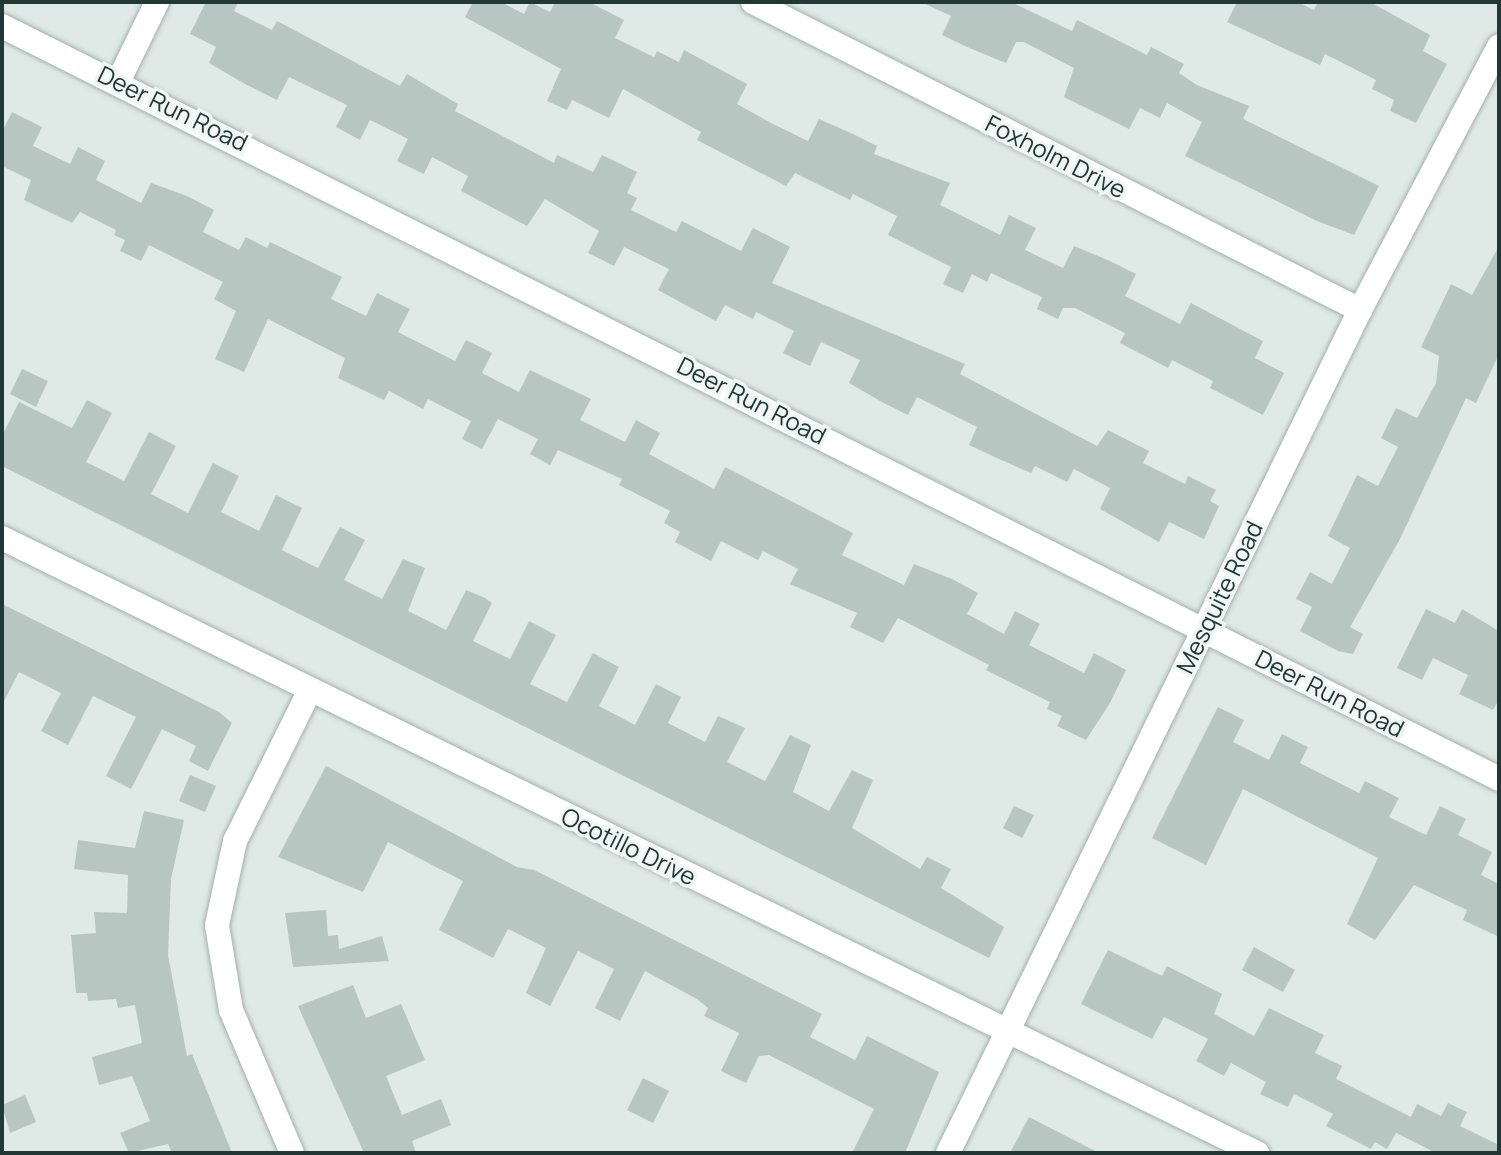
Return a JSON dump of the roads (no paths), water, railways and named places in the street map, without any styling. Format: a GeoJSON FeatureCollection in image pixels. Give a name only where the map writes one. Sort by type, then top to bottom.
{"type":"FeatureCollection","features":[{"type":"Feature","properties":{"kind":"street"},"geometry":{"type":"LineString","coordinates":[[119,80],[157,2]]}},
{"type":"Feature","properties":{"kind":"street","name":"Foxholm Drive"},"geometry":{"type":"LineString","coordinates":[[753,2],[1360,310]]}},
{"type":"Feature","properties":{"kind":"street","name":"Deer Run Road"},"geometry":{"type":"LineString","coordinates":[[2,26],[119,80],[1499,779]]}},
{"type":"Feature","properties":{"kind":"street","name":"Mesquite Road"},"geometry":{"type":"LineString","coordinates":[[948,1153],[1360,310],[1499,46]]}},
{"type":"Feature","properties":{"kind":"street","name":"Ocotillo Drive"},"geometry":{"type":"LineString","coordinates":[[2,538],[309,692],[1009,1028],[1257,1153]]}},
{"type":"Feature","properties":{"kind":"street"},"geometry":{"type":"LineString","coordinates":[[292,1153],[231,1010],[217,925],[235,841],[309,692]]}}]}
